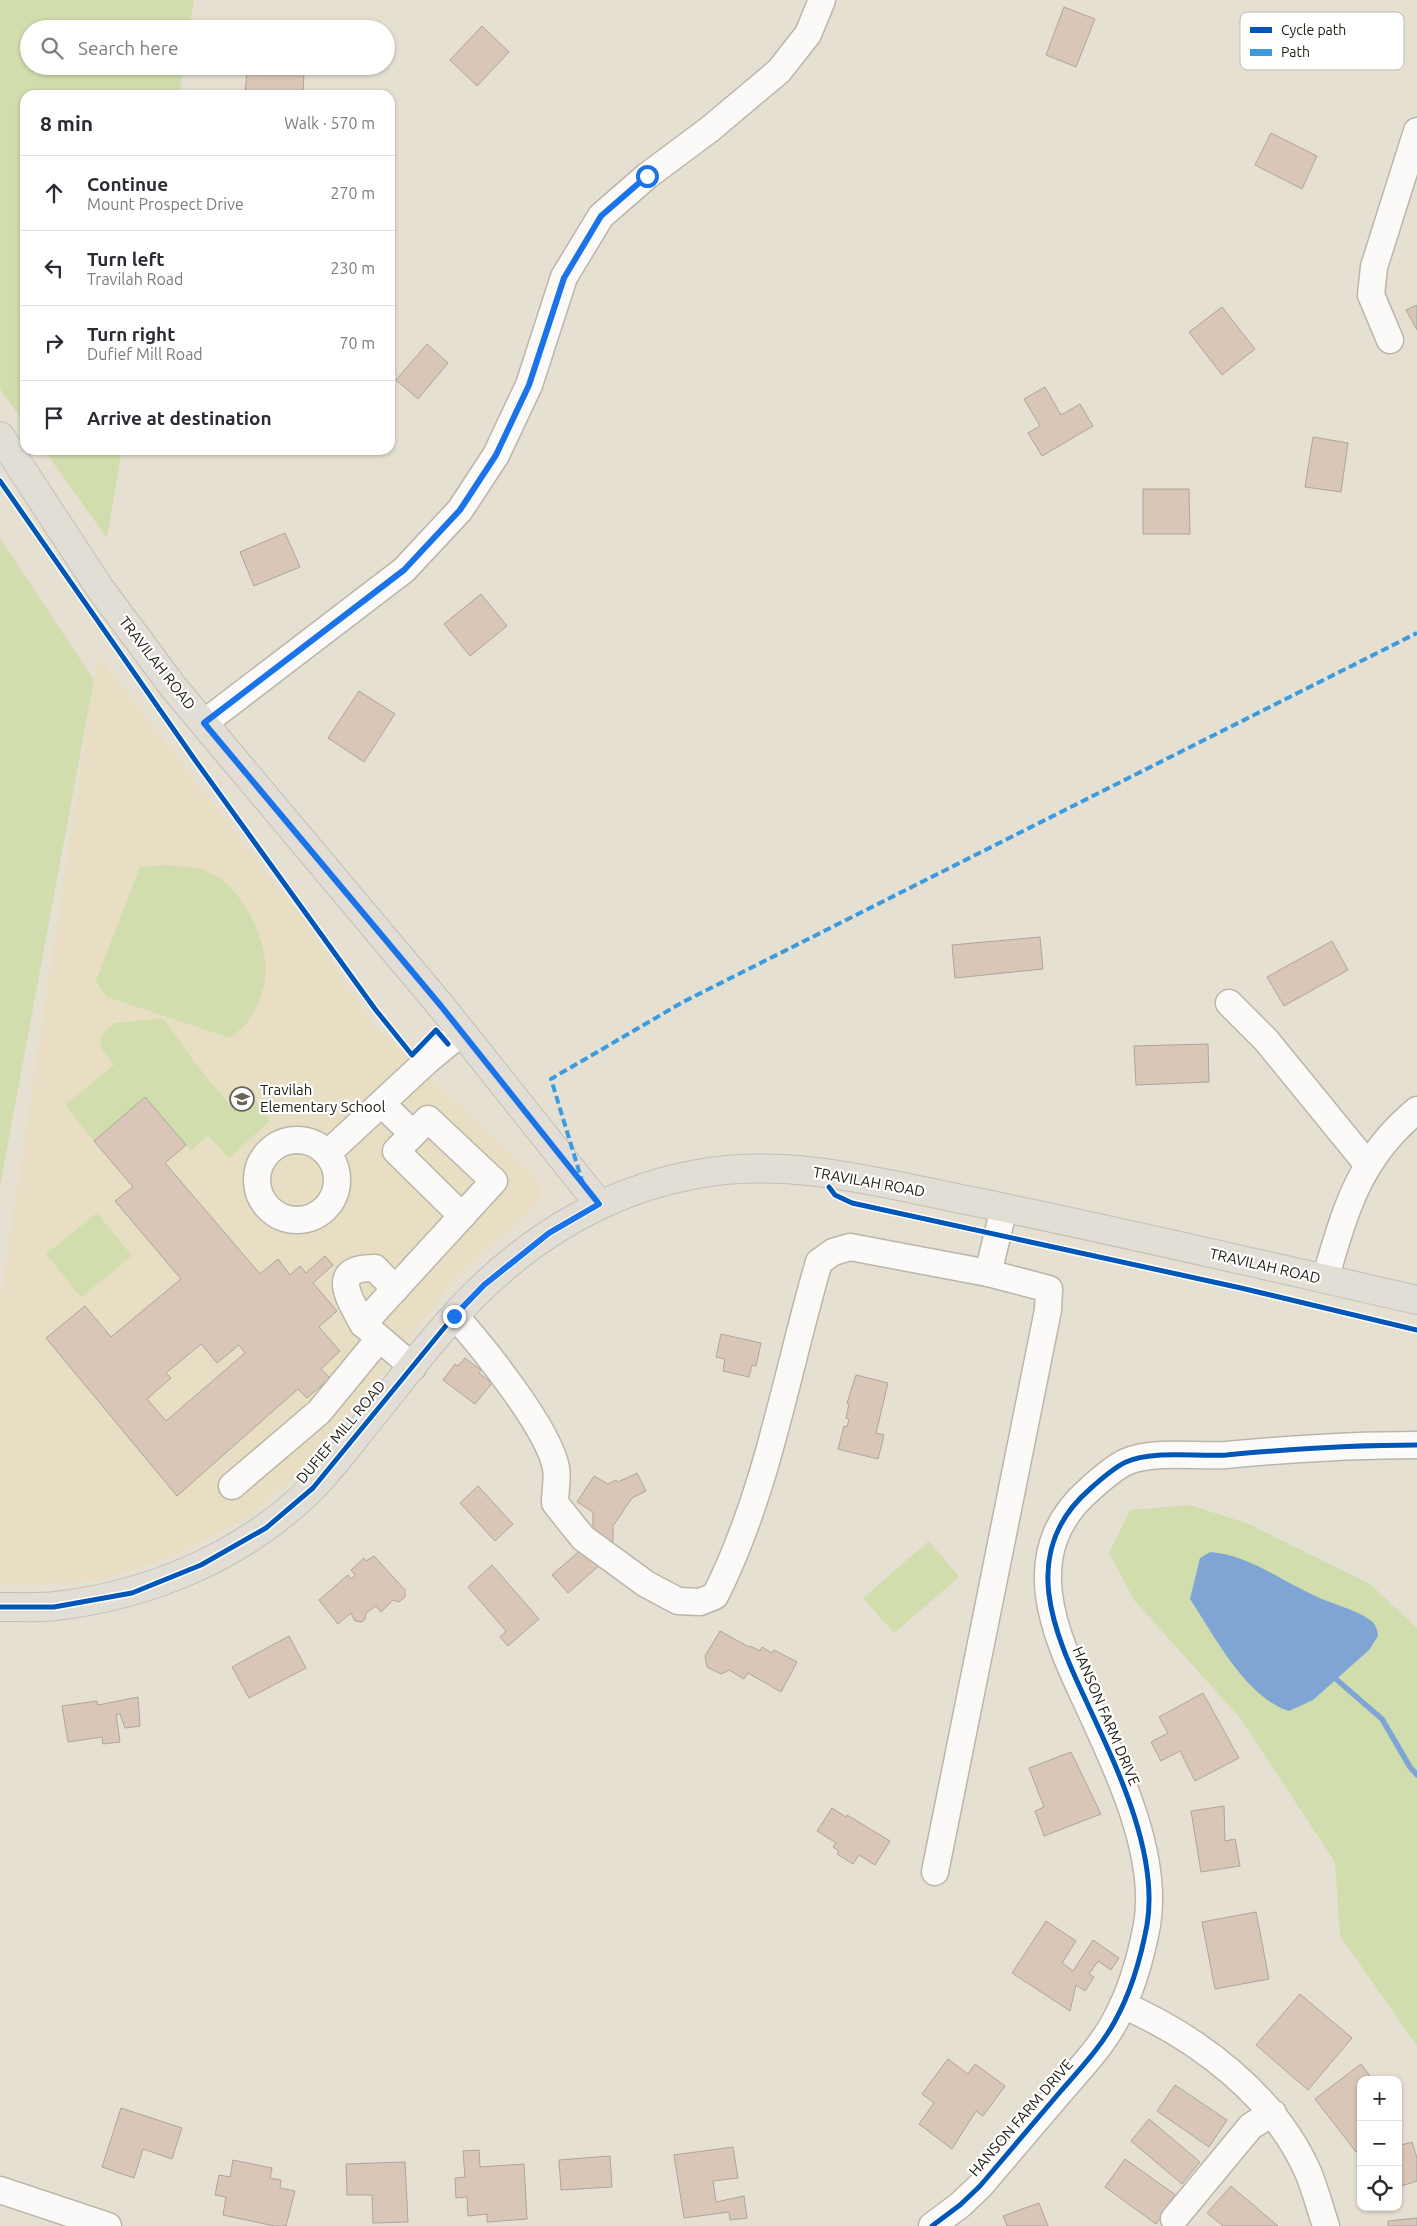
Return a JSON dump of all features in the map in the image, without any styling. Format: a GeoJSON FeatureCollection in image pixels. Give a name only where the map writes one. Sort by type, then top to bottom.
{"type":"FeatureCollection","features":[{"type":"Feature","properties":{"kind":"main road","name":"TRAVILAH ROAD"},"geometry":{"type":"LineString","coordinates":[[0,436],[99,587],[174,688],[462,1032],[599,1204],[648,1186],[699,1173],[747,1168],[820,1171],[1004,1208],[1417,1300]]}},
{"type":"Feature","properties":{"kind":"main road","name":"DUFIEF MILL ROAD"},"geometry":{"type":"LineString","coordinates":[[0,1607],[54,1607],[132,1593],[201,1566],[266,1528],[313,1488],[454,1316],[484,1285],[549,1233],[599,1204]]}},
{"type":"Feature","properties":{"kind":"street"},"geometry":{"type":"LineString","coordinates":[[204,723],[404,570],[460,510],[496,455],[529,385],[564,278],[601,216],[647,176],[710,129],[779,71],[808,34],[822,0]]}},
{"type":"Feature","properties":{"kind":"street"},"geometry":{"type":"LineString","coordinates":[[1390,340],[1371,295],[1374,267],[1417,131]]}},
{"type":"Feature","properties":{"kind":"street"},"geometry":{"type":"LineString","coordinates":[[1229,1003],[1266,1040],[1368,1164]]}},
{"type":"Feature","properties":{"kind":"street"},"geometry":{"type":"LineString","coordinates":[[328,1153],[428,1060],[462,1032]]}},
{"type":"Feature","properties":{"kind":"street"},"geometry":{"type":"LineString","coordinates":[[382,1104],[413,1134]]}},
{"type":"Feature","properties":{"kind":"street"},"geometry":{"type":"LineString","coordinates":[[1325,1279],[1345,1212],[1361,1175],[1394,1129],[1417,1110]]}},
{"type":"Feature","properties":{"kind":"street"},"geometry":{"type":"LineString","coordinates":[[232,1486],[318,1412],[396,1289],[494,1181],[428,1119],[396,1151],[462,1216]]}},
{"type":"Feature","properties":{"kind":"street"},"geometry":{"type":"LineString","coordinates":[[988,1273],[1004,1208]]}},
{"type":"Feature","properties":{"kind":"street"},"geometry":{"type":"LineString","coordinates":[[454,1316],[516,1394],[550,1450],[556,1470],[555,1503],[583,1538],[646,1584],[678,1601],[700,1602],[715,1596],[759,1488],[819,1262],[833,1252],[850,1247],[988,1273],[1049,1289],[1048,1310],[935,1872]]}},
{"type":"Feature","properties":{"kind":"street"},"geometry":{"type":"LineString","coordinates":[[396,1289],[375,1268],[360,1268],[349,1275],[345,1285],[346,1296],[371,1331],[413,1367]]}},
{"type":"Feature","properties":{"kind":"street","name":"HANSON FARM DRIVE"},"geometry":{"type":"LineString","coordinates":[[947,2222],[1092,2054],[1114,2024],[1123,2005],[1139,1959],[1147,1923],[1147,1871],[1133,1812],[1111,1755],[1068,1663],[1049,1607],[1048,1568],[1054,1538],[1077,1500],[1127,1462],[1159,1456],[1214,1456],[1359,1445],[1417,1446]]}},
{"type":"Feature","properties":{"kind":"street"},"geometry":{"type":"LineString","coordinates":[[1123,2005],[1148,2016],[1220,2061],[1273,2113],[1307,2171],[1326,2226]]}},
{"type":"Feature","properties":{"kind":"street"},"geometry":{"type":"LineString","coordinates":[[1174,2219],[1251,2126],[1273,2113]]}},
{"type":"Feature","properties":{"kind":"street"},"geometry":{"type":"LineString","coordinates":[[0,2190],[108,2226]]}},
{"type":"Feature","properties":{"kind":"shaded area","name":"Travilah Elementary School"},"geometry":{"type":"Polygon","coordinates":[[[98,655],[306,923],[374,1025],[539,1180],[539,1203],[455,1278],[387,1368],[307,1467],[250,1516],[175,1556],[96,1581],[16,1585],[0,1583],[0,1302],[98,655]]]}},
{"type":"Feature","properties":{"kind":"green space"},"geometry":{"type":"Polygon","coordinates":[[[0,0],[194,0],[191,20],[20,20],[20,75],[182,75],[180,90],[20,90],[20,417],[0,389],[0,0]]]}},
{"type":"Feature","properties":{"kind":"green space"},"geometry":{"type":"Polygon","coordinates":[[[48,455],[121,455],[107,538],[48,455]]]}},
{"type":"Feature","properties":{"kind":"green space"},"geometry":{"type":"Polygon","coordinates":[[[0,538],[94,680],[0,1186],[0,538]]]}},
{"type":"Feature","properties":{"kind":"green space"},"geometry":{"type":"Polygon","coordinates":[[[166,865],[202,870],[221,879],[239,897],[258,932],[265,957],[266,975],[263,989],[249,1020],[230,1038],[107,997],[96,981],[140,867],[166,865]]]}},
{"type":"Feature","properties":{"kind":"green space"},"geometry":{"type":"Polygon","coordinates":[[[163,1018],[195,1063],[233,1109],[251,1095],[270,1121],[229,1158],[208,1135],[191,1151],[145,1097],[94,1141],[65,1105],[114,1065],[101,1048],[101,1035],[115,1023],[163,1018]]]}},
{"type":"Feature","properties":{"kind":"green space"},"geometry":{"type":"Polygon","coordinates":[[[97,1213],[132,1256],[81,1297],[46,1254],[97,1213]]]}},
{"type":"Feature","properties":{"kind":"green space"},"geometry":{"type":"Polygon","coordinates":[[[1190,1505],[1249,1524],[1370,1584],[1417,1628],[1417,2046],[1340,1936],[1335,1862],[1240,1718],[1134,1600],[1109,1553],[1130,1510],[1190,1505]]]}},
{"type":"Feature","properties":{"kind":"green space"},"geometry":{"type":"Polygon","coordinates":[[[929,1541],[959,1577],[894,1633],[863,1598],[929,1541]]]}},
{"type":"Feature","properties":{"kind":"water"},"geometry":{"type":"Polygon","coordinates":[[[1210,1552],[1224,1554],[1250,1563],[1313,1595],[1356,1612],[1374,1623],[1378,1636],[1369,1650],[1313,1700],[1289,1711],[1273,1704],[1258,1693],[1232,1663],[1190,1599],[1200,1558],[1210,1552]]]}},
{"type":"Feature","properties":{"kind":"building"},"geometry":{"type":"Polygon","coordinates":[[[1064,7],[1095,19],[1076,67],[1046,55],[1064,7]]]}},
{"type":"Feature","properties":{"kind":"building"},"geometry":{"type":"Polygon","coordinates":[[[482,26],[509,52],[477,86],[450,60],[482,26]]]}},
{"type":"Feature","properties":{"kind":"building"},"geometry":{"type":"Polygon","coordinates":[[[247,75],[304,75],[303,90],[245,90],[247,75]]]}},
{"type":"Feature","properties":{"kind":"building"},"geometry":{"type":"Polygon","coordinates":[[[1271,133],[1317,156],[1302,189],[1255,165],[1271,133]]]}},
{"type":"Feature","properties":{"kind":"building"},"geometry":{"type":"Polygon","coordinates":[[[1417,305],[1417,330],[1406,310],[1417,305]]]}},
{"type":"Feature","properties":{"kind":"building"},"geometry":{"type":"Polygon","coordinates":[[[1222,307],[1255,349],[1222,375],[1189,332],[1222,307]]]}},
{"type":"Feature","properties":{"kind":"building"},"geometry":{"type":"Polygon","coordinates":[[[427,344],[448,363],[418,399],[396,380],[427,344]]]}},
{"type":"Feature","properties":{"kind":"building"},"geometry":{"type":"Polygon","coordinates":[[[1045,387],[1061,415],[1080,404],[1093,426],[1042,456],[1028,433],[1040,426],[1024,399],[1045,387]]]}},
{"type":"Feature","properties":{"kind":"building"},"geometry":{"type":"Polygon","coordinates":[[[1313,437],[1348,443],[1341,492],[1305,487],[1313,437]]]}},
{"type":"Feature","properties":{"kind":"building"},"geometry":{"type":"Polygon","coordinates":[[[1143,489],[1189,489],[1190,534],[1143,534],[1143,489]]]}},
{"type":"Feature","properties":{"kind":"building"},"geometry":{"type":"Polygon","coordinates":[[[285,533],[300,567],[254,586],[240,552],[285,533]]]}},
{"type":"Feature","properties":{"kind":"building"},"geometry":{"type":"Polygon","coordinates":[[[481,594],[507,626],[470,656],[444,624],[481,594]]]}},
{"type":"Feature","properties":{"kind":"building"},"geometry":{"type":"Polygon","coordinates":[[[359,691],[395,714],[364,762],[328,738],[359,691]]]}},
{"type":"Feature","properties":{"kind":"building"},"geometry":{"type":"Polygon","coordinates":[[[1040,937],[1043,969],[955,978],[952,945],[1040,937]]]}},
{"type":"Feature","properties":{"kind":"building"},"geometry":{"type":"Polygon","coordinates":[[[1332,941],[1348,970],[1284,1006],[1267,977],[1332,941]]]}},
{"type":"Feature","properties":{"kind":"building"},"geometry":{"type":"Polygon","coordinates":[[[1208,1044],[1209,1082],[1136,1085],[1134,1046],[1208,1044]]]}},
{"type":"Feature","properties":{"kind":"building"},"geometry":{"type":"Polygon","coordinates":[[[145,1097],[186,1145],[165,1163],[260,1274],[278,1259],[290,1275],[300,1266],[306,1273],[325,1256],[333,1265],[313,1283],[337,1311],[319,1327],[340,1351],[321,1369],[330,1378],[307,1398],[298,1389],[177,1496],[46,1338],[85,1306],[111,1337],[181,1279],[115,1201],[133,1187],[94,1141],[145,1097]],[[201,1344],[166,1373],[171,1378],[147,1399],[166,1421],[245,1353],[239,1345],[217,1363],[201,1344]]]}},
{"type":"Feature","properties":{"kind":"building"},"geometry":{"type":"Polygon","coordinates":[[[721,1334],[761,1343],[756,1366],[752,1365],[749,1377],[723,1371],[725,1359],[716,1357],[721,1334]]]}},
{"type":"Feature","properties":{"kind":"building"},"geometry":{"type":"Polygon","coordinates":[[[465,1358],[481,1370],[479,1373],[492,1383],[475,1404],[443,1380],[455,1364],[458,1366],[465,1358]]]}},
{"type":"Feature","properties":{"kind":"building"},"geometry":{"type":"Polygon","coordinates":[[[856,1375],[888,1383],[876,1433],[884,1435],[878,1459],[838,1449],[844,1426],[847,1427],[849,1419],[846,1418],[849,1404],[847,1403],[856,1375]]]}},
{"type":"Feature","properties":{"kind":"building"},"geometry":{"type":"Polygon","coordinates":[[[637,1473],[646,1491],[632,1498],[613,1526],[613,1542],[593,1543],[593,1512],[577,1502],[594,1476],[608,1484],[616,1480],[618,1482],[637,1473]]]}},
{"type":"Feature","properties":{"kind":"building"},"geometry":{"type":"Polygon","coordinates":[[[478,1486],[513,1524],[495,1541],[460,1503],[478,1486]]]}},
{"type":"Feature","properties":{"kind":"building"},"geometry":{"type":"Polygon","coordinates":[[[584,1547],[600,1565],[568,1593],[552,1575],[584,1547]]]}},
{"type":"Feature","properties":{"kind":"building"},"geometry":{"type":"Polygon","coordinates":[[[374,1556],[405,1590],[405,1597],[399,1602],[393,1600],[381,1612],[376,1606],[366,1613],[365,1619],[362,1622],[355,1621],[351,1613],[338,1624],[319,1600],[348,1575],[351,1579],[355,1575],[351,1570],[364,1558],[366,1561],[374,1556]]]}},
{"type":"Feature","properties":{"kind":"building"},"geometry":{"type":"Polygon","coordinates":[[[492,1565],[539,1619],[508,1646],[500,1637],[506,1631],[468,1587],[492,1565]]]}},
{"type":"Feature","properties":{"kind":"building"},"geometry":{"type":"Polygon","coordinates":[[[720,1631],[749,1647],[760,1651],[762,1647],[772,1653],[774,1650],[797,1662],[781,1692],[748,1673],[744,1679],[729,1670],[721,1674],[707,1667],[705,1656],[720,1631]]]}},
{"type":"Feature","properties":{"kind":"building"},"geometry":{"type":"Polygon","coordinates":[[[289,1636],[306,1668],[249,1698],[232,1667],[289,1636]]]}},
{"type":"Feature","properties":{"kind":"building"},"geometry":{"type":"Polygon","coordinates":[[[1203,1693],[1239,1758],[1195,1781],[1180,1751],[1161,1761],[1151,1742],[1168,1733],[1159,1717],[1203,1693]]]}},
{"type":"Feature","properties":{"kind":"building"},"geometry":{"type":"Polygon","coordinates":[[[138,1697],[140,1726],[125,1728],[120,1714],[116,1714],[120,1742],[103,1744],[102,1737],[68,1742],[62,1706],[97,1701],[98,1705],[138,1697]]]}},
{"type":"Feature","properties":{"kind":"building"},"geometry":{"type":"Polygon","coordinates":[[[1071,1752],[1101,1814],[1044,1836],[1035,1811],[1044,1807],[1029,1768],[1071,1752]]]}},
{"type":"Feature","properties":{"kind":"building"},"geometry":{"type":"Polygon","coordinates":[[[1224,1806],[1225,1841],[1235,1839],[1240,1866],[1201,1872],[1191,1811],[1224,1806]]]}},
{"type":"Feature","properties":{"kind":"building"},"geometry":{"type":"Polygon","coordinates":[[[832,1808],[890,1841],[875,1865],[859,1855],[853,1864],[837,1854],[839,1851],[833,1847],[836,1843],[817,1831],[832,1808]]]}},
{"type":"Feature","properties":{"kind":"building"},"geometry":{"type":"Polygon","coordinates":[[[1256,1912],[1269,1979],[1215,1989],[1202,1922],[1256,1912]]]}},
{"type":"Feature","properties":{"kind":"building"},"geometry":{"type":"Polygon","coordinates":[[[1046,1921],[1076,1941],[1062,1963],[1073,1971],[1093,1940],[1119,1958],[1111,1970],[1098,1961],[1089,1974],[1094,1977],[1085,1991],[1076,1985],[1070,2011],[1012,1973],[1046,1921]]]}},
{"type":"Feature","properties":{"kind":"building"},"geometry":{"type":"Polygon","coordinates":[[[1300,1994],[1352,2038],[1308,2090],[1256,2045],[1300,1994]]]}},
{"type":"Feature","properties":{"kind":"building"},"geometry":{"type":"Polygon","coordinates":[[[948,2059],[968,2074],[975,2064],[1005,2086],[983,2116],[976,2111],[952,2149],[919,2124],[934,2103],[922,2094],[948,2059]]]}},
{"type":"Feature","properties":{"kind":"building"},"geometry":{"type":"Polygon","coordinates":[[[1361,2064],[1370,2076],[1357,2076],[1357,2151],[1356,2152],[1315,2099],[1361,2064]]]}},
{"type":"Feature","properties":{"kind":"building"},"geometry":{"type":"Polygon","coordinates":[[[1175,2085],[1227,2120],[1209,2147],[1157,2111],[1175,2085]]]}},
{"type":"Feature","properties":{"kind":"building"},"geometry":{"type":"Polygon","coordinates":[[[121,2108],[182,2128],[172,2159],[143,2149],[134,2178],[102,2167],[121,2108]]]}},
{"type":"Feature","properties":{"kind":"building"},"geometry":{"type":"Polygon","coordinates":[[[1149,2119],[1200,2162],[1182,2184],[1131,2141],[1149,2119]]]}},
{"type":"Feature","properties":{"kind":"building"},"geometry":{"type":"Polygon","coordinates":[[[1412,2142],[1417,2158],[1417,2181],[1402,2186],[1402,2166],[1402,2145],[1412,2142]]]}},
{"type":"Feature","properties":{"kind":"building"},"geometry":{"type":"Polygon","coordinates":[[[733,2147],[738,2178],[713,2181],[716,2202],[744,2196],[747,2218],[730,2220],[729,2212],[684,2218],[674,2155],[733,2147]]]}},
{"type":"Feature","properties":{"kind":"building"},"geometry":{"type":"Polygon","coordinates":[[[479,2150],[480,2167],[524,2164],[527,2219],[487,2222],[487,2214],[468,2216],[467,2197],[456,2198],[455,2178],[465,2177],[463,2151],[479,2150]]]}},
{"type":"Feature","properties":{"kind":"building"},"geometry":{"type":"Polygon","coordinates":[[[610,2156],[612,2187],[561,2190],[559,2160],[610,2156]]]}},
{"type":"Feature","properties":{"kind":"building"},"geometry":{"type":"Polygon","coordinates":[[[1125,2159],[1177,2196],[1156,2224],[1105,2187],[1125,2159]]]}},
{"type":"Feature","properties":{"kind":"building"},"geometry":{"type":"Polygon","coordinates":[[[233,2160],[272,2168],[270,2178],[281,2180],[280,2188],[295,2191],[286,2226],[274,2226],[223,2215],[226,2197],[215,2195],[219,2175],[230,2177],[233,2160]]]}},
{"type":"Feature","properties":{"kind":"building"},"geometry":{"type":"Polygon","coordinates":[[[405,2162],[408,2222],[373,2223],[372,2195],[347,2195],[346,2164],[405,2162]]]}},
{"type":"Feature","properties":{"kind":"building"},"geometry":{"type":"Polygon","coordinates":[[[1231,2186],[1278,2226],[1223,2226],[1207,2213],[1231,2186]]]}},
{"type":"Feature","properties":{"kind":"building"},"geometry":{"type":"Polygon","coordinates":[[[1039,2203],[1048,2226],[1007,2226],[1003,2216],[1039,2203]]]}},
{"type":"Feature","properties":{"kind":"building"},"geometry":{"type":"Polygon","coordinates":[[[1417,2218],[1417,2226],[1388,2226],[1388,2221],[1417,2218]]]}},
{"type":"Feature","properties":{"kind":"waterway"},"geometry":{"type":"LineString","coordinates":[[1337,1680],[1382,1719],[1410,1767],[1417,1775]]}},
{"type":"Feature","properties":{"kind":"marked path"},"geometry":{"type":"LineString","coordinates":[[583,1184],[551,1079],[683,1002],[1417,633]]}},
{"type":"Feature","properties":{"kind":"cycle path"},"geometry":{"type":"LineString","coordinates":[[0,481],[195,760],[375,1009],[412,1055],[436,1030],[448,1044]]}},
{"type":"Feature","properties":{"kind":"cycle path"},"geometry":{"type":"LineString","coordinates":[[829,1187],[835,1195],[852,1203],[1241,1288],[1417,1330]]}},
{"type":"Feature","properties":{"kind":"cycle path"},"geometry":{"type":"LineString","coordinates":[[0,1607],[54,1607],[132,1593],[201,1565],[266,1528],[313,1488],[449,1322],[484,1285],[549,1233],[599,1204]]}},
{"type":"Feature","properties":{"kind":"cycle path"},"geometry":{"type":"LineString","coordinates":[[932,2226],[960,2205],[980,2186],[1097,2049],[1121,2010],[1131,1986],[1147,1925],[1149,1898],[1147,1870],[1133,1812],[1111,1756],[1075,1678],[1054,1622],[1049,1594],[1048,1566],[1054,1539],[1068,1513],[1107,1474],[1126,1462],[1137,1458],[1161,1455],[1226,1455],[1322,1448],[1417,1445]]}},
{"type":"Feature","properties":{"kind":"place","name":"Travilah Elementary School"},"geometry":{"type":"Point","coordinates":[242,1099]}},
{"type":"Feature","properties":{"kind":"route"},"geometry":{"type":"LineString","coordinates":[[454,1316],[484,1285],[549,1233],[599,1204],[441,1006],[204,723],[404,570],[460,510],[496,455],[529,385],[564,278],[601,216],[647,176]]}}]}
